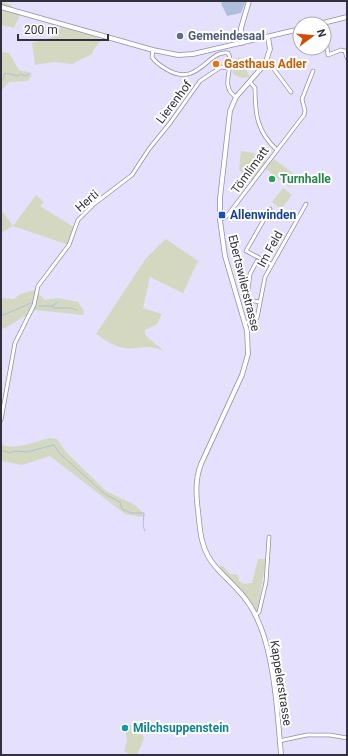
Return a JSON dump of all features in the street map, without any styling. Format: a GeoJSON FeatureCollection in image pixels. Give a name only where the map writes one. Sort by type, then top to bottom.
{"type":"FeatureCollection","features":[{"type":"Feature","properties":{"kind":"street"},"geometry":{"type":"LineString","coordinates":[[242,43],[241,28],[249,1]]}},
{"type":"Feature","properties":{"kind":"street"},"geometry":{"type":"LineString","coordinates":[[1,6],[153,50],[178,55],[193,54],[292,31]]}},
{"type":"Feature","properties":{"kind":"street"},"geometry":{"type":"LineString","coordinates":[[332,20],[347,17]]}},
{"type":"Feature","properties":{"kind":"street"},"geometry":{"type":"LineString","coordinates":[[268,37],[270,49],[268,60],[291,92]]}},
{"type":"Feature","properties":{"kind":"street","name":"Lierenhof"},"geometry":{"type":"LineString","coordinates":[[153,50],[152,57],[156,62],[167,70],[177,74],[192,73],[225,53],[228,53],[230,56],[228,68],[229,89],[236,97]]}},
{"type":"Feature","properties":{"kind":"street"},"geometry":{"type":"LineString","coordinates":[[332,53],[340,50],[345,51],[347,58]]}},
{"type":"Feature","properties":{"kind":"street","name":"Ebertswilerstrasse"},"geometry":{"type":"LineString","coordinates":[[256,616],[242,595],[208,557],[201,537],[196,490],[197,476],[201,464],[247,361],[248,339],[245,323],[226,263],[220,220],[221,183],[228,122],[230,111],[236,97],[262,69],[268,60]]}},
{"type":"Feature","properties":{"kind":"street","name":"Lierenhof"},"geometry":{"type":"LineString","coordinates":[[156,140],[200,81],[221,67],[228,68]]}},
{"type":"Feature","properties":{"kind":"street"},"geometry":{"type":"LineString","coordinates":[[278,150],[304,115],[305,111],[302,99],[312,71]]}},
{"type":"Feature","properties":{"kind":"street","name":"Tömlimatt"},"geometry":{"type":"LineString","coordinates":[[220,220],[227,216],[278,150],[266,140],[262,131],[255,105],[255,88],[250,82]]}},
{"type":"Feature","properties":{"kind":"street","name":"Herti"},"geometry":{"type":"LineString","coordinates":[[1,420],[15,343],[34,305],[38,286],[69,244],[76,224],[82,214],[132,175],[156,140]]}},
{"type":"Feature","properties":{"kind":"street","name":"Im Feld"},"geometry":{"type":"LineString","coordinates":[[245,323],[257,318],[265,277],[306,204]]}},
{"type":"Feature","properties":{"kind":"street"},"geometry":{"type":"LineString","coordinates":[[270,209],[246,251],[271,264]]}},
{"type":"Feature","properties":{"kind":"street"},"geometry":{"type":"LineString","coordinates":[[257,261],[250,274],[246,298],[248,300],[260,302]]}},
{"type":"Feature","properties":{"kind":"street"},"geometry":{"type":"LineString","coordinates":[[256,616],[259,612],[266,582],[269,537]]}},
{"type":"Feature","properties":{"kind":"street","name":"Kappelerstrasse"},"geometry":{"type":"LineString","coordinates":[[256,616],[268,652],[281,755]]}},
{"type":"Feature","properties":{"kind":"street"},"geometry":{"type":"LineString","coordinates":[[279,741],[307,735],[347,738]]}},
{"type":"Feature","properties":{"kind":"green space"},"geometry":{"type":"Polygon","coordinates":[[[1,1],[12,5],[9,12],[20,15],[14,28],[1,25],[1,1]]]}},
{"type":"Feature","properties":{"kind":"green space"},"geometry":{"type":"Polygon","coordinates":[[[61,27],[94,36],[101,40],[92,54],[72,64],[53,62],[35,65],[32,43],[53,37],[61,27]]]}},
{"type":"Feature","properties":{"kind":"green space"},"geometry":{"type":"Polygon","coordinates":[[[1,52],[9,53],[19,70],[32,73],[28,81],[9,82],[1,91],[1,52]]]}},
{"type":"Feature","properties":{"kind":"green space"},"geometry":{"type":"Polygon","coordinates":[[[239,57],[250,77],[241,78],[233,74],[232,60],[239,57]]]}},
{"type":"Feature","properties":{"kind":"green space"},"geometry":{"type":"Polygon","coordinates":[[[241,151],[254,153],[266,161],[252,180],[239,170],[241,151]]]}},
{"type":"Feature","properties":{"kind":"green space"},"geometry":{"type":"Polygon","coordinates":[[[274,159],[297,176],[289,187],[266,169],[274,159]]]}},
{"type":"Feature","properties":{"kind":"green space"},"geometry":{"type":"Polygon","coordinates":[[[283,188],[292,195],[281,209],[272,202],[283,188]]]}},
{"type":"Feature","properties":{"kind":"green space"},"geometry":{"type":"Polygon","coordinates":[[[36,195],[44,202],[40,206],[75,228],[69,245],[13,226],[36,195]]]}},
{"type":"Feature","properties":{"kind":"green space"},"geometry":{"type":"Polygon","coordinates":[[[1,210],[13,226],[1,233],[1,210]]]}},
{"type":"Feature","properties":{"kind":"green space"},"geometry":{"type":"Polygon","coordinates":[[[166,239],[198,261],[183,293],[150,277],[143,308],[162,314],[157,324],[145,330],[145,335],[164,351],[152,347],[124,348],[116,346],[96,334],[146,258],[166,239]]]}},
{"type":"Feature","properties":{"kind":"green space"},"geometry":{"type":"Polygon","coordinates":[[[35,290],[45,300],[58,298],[78,302],[84,311],[83,315],[35,310],[1,329],[1,298],[14,299],[20,294],[35,290]]]}},
{"type":"Feature","properties":{"kind":"green space"},"geometry":{"type":"Polygon","coordinates":[[[49,438],[57,439],[66,452],[106,491],[135,505],[145,515],[143,517],[125,514],[50,456],[22,465],[1,461],[1,444],[12,447],[31,444],[49,438]]]}},
{"type":"Feature","properties":{"kind":"green space"},"geometry":{"type":"Polygon","coordinates":[[[258,559],[266,559],[257,612],[250,601],[219,568],[222,565],[230,574],[238,575],[239,581],[244,584],[252,583],[258,559]]]}},
{"type":"Feature","properties":{"kind":"green space"},"geometry":{"type":"Polygon","coordinates":[[[130,725],[140,730],[144,738],[137,755],[131,755],[124,751],[127,741],[125,730],[130,725]]]}},
{"type":"Feature","properties":{"kind":"water"},"geometry":{"type":"Polygon","coordinates":[[[225,1],[244,1],[245,3],[241,13],[227,16],[221,3],[225,1]]]}},
{"type":"Feature","properties":{"kind":"waterway"},"geometry":{"type":"LineString","coordinates":[[1,81],[3,80],[5,73],[18,76],[21,74],[25,76],[29,74]]}},
{"type":"Feature","properties":{"kind":"waterway"},"geometry":{"type":"LineString","coordinates":[[52,306],[58,302]]}},
{"type":"Feature","properties":{"kind":"waterway"},"geometry":{"type":"LineString","coordinates":[[1,316],[31,303]]}},
{"type":"Feature","properties":{"kind":"waterway"},"geometry":{"type":"LineString","coordinates":[[39,306],[52,306],[53,308],[70,308],[77,310]]}},
{"type":"Feature","properties":{"kind":"waterway"},"geometry":{"type":"LineString","coordinates":[[1,450],[10,453],[15,451],[26,452],[54,445],[59,453],[105,494],[120,502],[122,509],[131,513],[144,513],[143,526],[145,531]]}},
{"type":"Feature","properties":{"kind":"place","name":"Gemeindesaal"},"geometry":{"type":"Point","coordinates":[180,36]}},
{"type":"Feature","properties":{"kind":"place","name":"Gasthaus Adler"},"geometry":{"type":"Point","coordinates":[216,64]}},
{"type":"Feature","properties":{"kind":"place","name":"Turnhalle"},"geometry":{"type":"Point","coordinates":[272,179]}},
{"type":"Feature","properties":{"kind":"place","name":"Allenwinden"},"geometry":{"type":"Point","coordinates":[222,215]}},
{"type":"Feature","properties":{"kind":"place","name":"Milchsuppenstein"},"geometry":{"type":"Point","coordinates":[125,728]}}]}
